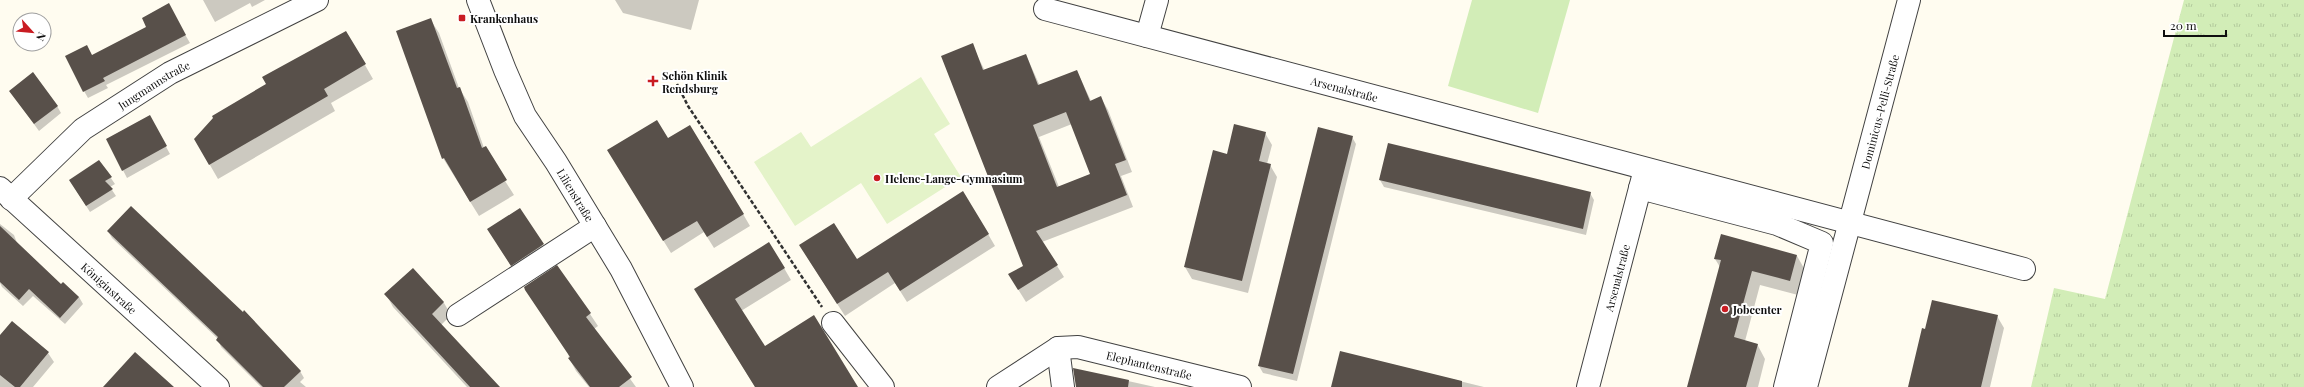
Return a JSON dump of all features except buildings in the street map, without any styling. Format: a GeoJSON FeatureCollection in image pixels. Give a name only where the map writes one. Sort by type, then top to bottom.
{"type":"FeatureCollection","features":[{"type":"Feature","properties":{"kind":"street","name":"Jungmannstraße"},"geometry":{"type":"LineString","coordinates":[[6,194],[89,125],[170,73],[317,0]]}},
{"type":"Feature","properties":{"kind":"street","name":"Lilienstraße"},"geometry":{"type":"LineString","coordinates":[[478,0],[505,70],[525,116],[621,269],[682,387]]}},
{"type":"Feature","properties":{"kind":"street"},"geometry":{"type":"LineString","coordinates":[[1147,36],[1157,0]]}},
{"type":"Feature","properties":{"kind":"street","name":"Dominicus-Pelli-Straße"},"geometry":{"type":"LineString","coordinates":[[1806,387],[1909,0]]}},
{"type":"Feature","properties":{"kind":"street","name":"Arsenalstraße"},"geometry":{"type":"LineString","coordinates":[[1045,9],[1147,36],[1642,178],[1850,222],[2024,269]]}},
{"type":"Feature","properties":{"kind":"street"},"geometry":{"type":"LineString","coordinates":[[1642,178],[1777,224],[1822,243],[1785,387]]}},
{"type":"Feature","properties":{"kind":"street","name":"Arsenalstraße"},"geometry":{"type":"LineString","coordinates":[[1588,387],[1642,178]]}},
{"type":"Feature","properties":{"kind":"street","name":"Königinstraße"},"geometry":{"type":"LineString","coordinates":[[6,194],[140,314],[218,387]]}},
{"type":"Feature","properties":{"kind":"street"},"geometry":{"type":"LineString","coordinates":[[458,315],[595,226]]}},
{"type":"Feature","properties":{"kind":"street"},"geometry":{"type":"LineString","coordinates":[[833,323],[883,387]]}},
{"type":"Feature","properties":{"kind":"street","name":"Elephantenstraße"},"geometry":{"type":"LineString","coordinates":[[1058,348],[1078,346],[1240,387]]}},
{"type":"Feature","properties":{"kind":"street"},"geometry":{"type":"LineString","coordinates":[[998,387],[1058,348],[1063,387]]}},
{"type":"Feature","properties":{"kind":"path"},"geometry":{"type":"LineString","coordinates":[[677,84],[688,106],[833,323]]}},
{"type":"Feature","properties":{"kind":"green space"},"geometry":{"type":"Polygon","coordinates":[[[1472,0],[1570,0],[1538,113],[1448,86],[1472,0]]]}},
{"type":"Feature","properties":{"kind":"green space"},"geometry":{"type":"Polygon","coordinates":[[[2184,0],[2304,0],[2304,387],[2031,387],[2054,288],[2105,299],[2184,0]]]}},
{"type":"Feature","properties":{"kind":"green space"},"geometry":{"type":"Polygon","coordinates":[[[921,77],[950,124],[934,134],[961,177],[887,224],[861,183],[795,226],[754,162],[801,132],[811,147],[921,77]]]}},
{"type":"Feature","properties":{"kind":"place","name":"Krankenhaus"},"geometry":{"type":"Point","coordinates":[462,18]}},
{"type":"Feature","properties":{"kind":"place","name":"Schön Klinik Rendsburg"},"geometry":{"type":"Point","coordinates":[653,81]}},
{"type":"Feature","properties":{"kind":"place","name":"Helene-Lange-Gymnasium"},"geometry":{"type":"Point","coordinates":[877,178]}},
{"type":"Feature","properties":{"kind":"place","name":"Jobcenter"},"geometry":{"type":"Point","coordinates":[1725,309]}}]}
